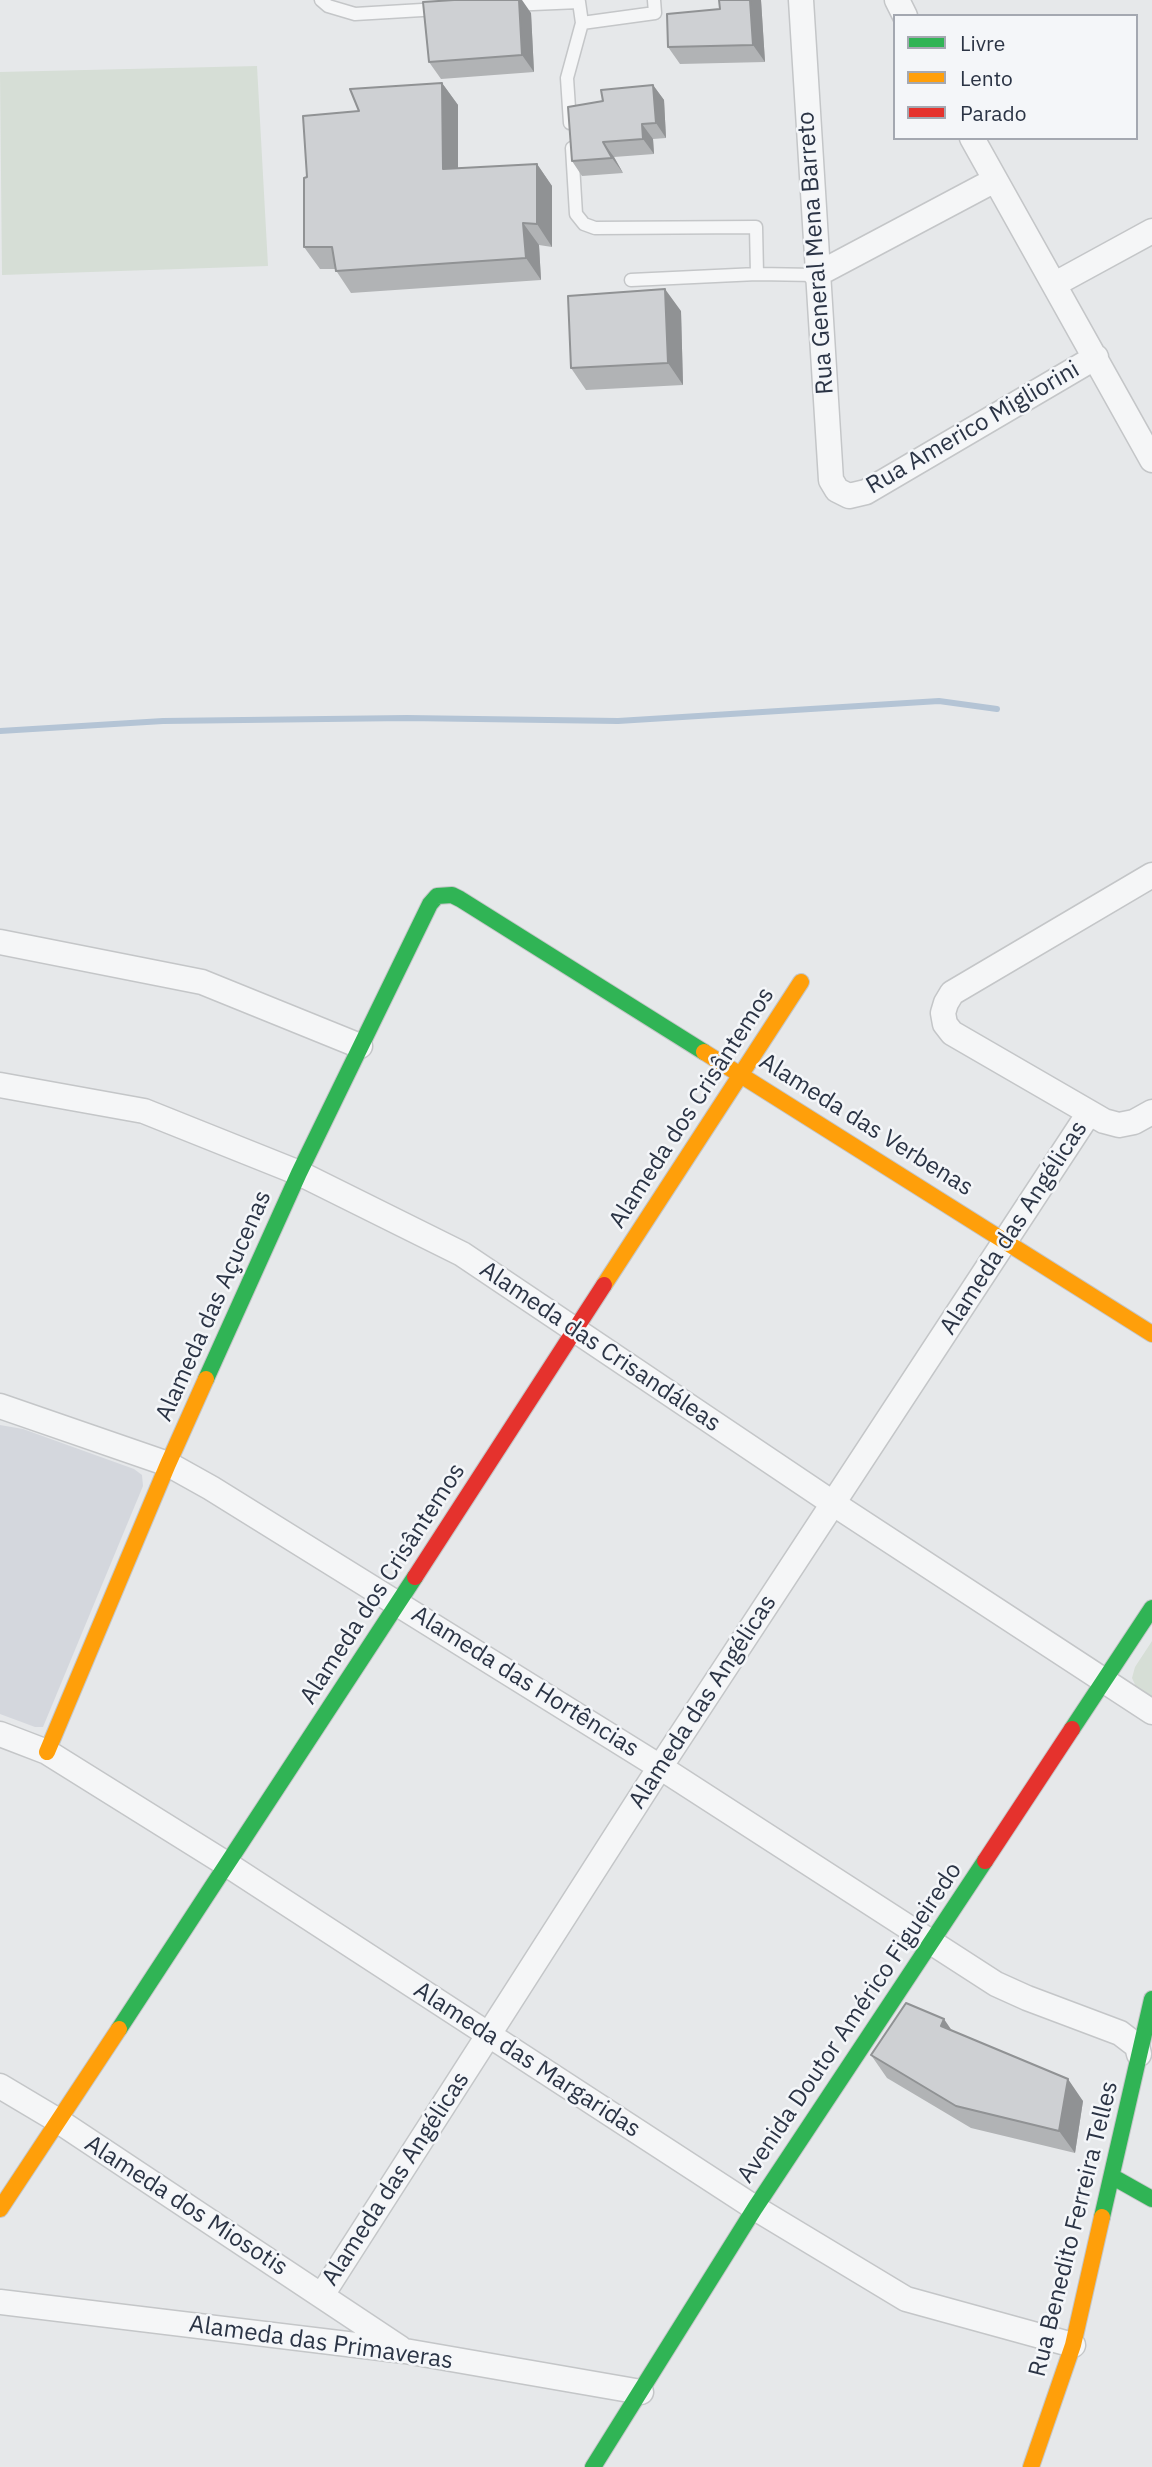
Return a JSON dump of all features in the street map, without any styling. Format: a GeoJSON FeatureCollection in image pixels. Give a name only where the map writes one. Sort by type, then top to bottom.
{"type":"FeatureCollection","features":[{"type":"Feature","properties":{"kind":"street","name":"Rua General Mena Barreto"},"geometry":{"type":"LineString","coordinates":[[801,0],[816,275],[831,481],[837,490],[849,496]]}},
{"type":"Feature","properties":{"kind":"street"},"geometry":{"type":"LineString","coordinates":[[973,140],[1152,460]]}},
{"type":"Feature","properties":{"kind":"street"},"geometry":{"type":"LineString","coordinates":[[816,275],[995,180]]}},
{"type":"Feature","properties":{"kind":"street"},"geometry":{"type":"LineString","coordinates":[[1055,284],[1152,231]]}},
{"type":"Feature","properties":{"kind":"street","name":"Rua Americo Migliorini"},"geometry":{"type":"LineString","coordinates":[[849,496],[866,492],[1096,357]]}},
{"type":"Feature","properties":{"kind":"street"},"geometry":{"type":"LineString","coordinates":[[1152,875],[952,993],[943,1013],[945,1024],[952,1033],[1104,1121],[1119,1125],[1134,1122],[1152,1112]]}},
{"type":"Feature","properties":{"kind":"street","name":"Alameda das Açucenas"},"geometry":{"type":"LineString","coordinates":[[47,1752],[168,1464],[299,1173],[430,904],[437,896],[446,894]]}},
{"type":"Feature","properties":{"kind":"street","name":"Alameda das Verbenas"},"geometry":{"type":"LineString","coordinates":[[446,894],[460,899],[742,1074],[1152,1334]]}},
{"type":"Feature","properties":{"kind":"street"},"geometry":{"type":"LineString","coordinates":[[0,946],[202,982],[360,1045]]}},
{"type":"Feature","properties":{"kind":"street","name":"Alameda dos Crisântemos"},"geometry":{"type":"LineString","coordinates":[[0,2209],[228,1865],[801,982]]}},
{"type":"Feature","properties":{"kind":"street","name":"Alameda das Crisandáleas"},"geometry":{"type":"LineString","coordinates":[[0,1085],[144,1111],[299,1173],[462,1254],[834,1504],[1152,1712]]}},
{"type":"Feature","properties":{"kind":"street","name":"Alameda das Angélicas"},"geometry":{"type":"LineString","coordinates":[[322,2295],[660,1767],[1089,1113]]}},
{"type":"Feature","properties":{"kind":"street","name":"Alameda das Hortências"},"geometry":{"type":"LineString","coordinates":[[0,1406],[168,1464],[211,1488],[660,1767],[996,1984],[1121,2033],[1137,2046],[1139,2054]]}},
{"type":"Feature","properties":{"kind":"street","name":"Avenida Doutor Américo Figueiredo"},"geometry":{"type":"LineString","coordinates":[[593,2467],[755,2208],[1152,1608]]}},
{"type":"Feature","properties":{"kind":"street","name":"Alameda das Margaridas"},"geometry":{"type":"LineString","coordinates":[[0,1734],[47,1752],[228,1865],[755,2208],[906,2299],[1073,2345]]}},
{"type":"Feature","properties":{"kind":"street","name":"Rua Benedito Ferreira Telles"},"geometry":{"type":"LineString","coordinates":[[1031,2467],[1073,2345],[1152,1999]]}},
{"type":"Feature","properties":{"kind":"street","name":"Alameda dos Miosotis"},"geometry":{"type":"LineString","coordinates":[[0,2086],[57,2120],[405,2351]]}},
{"type":"Feature","properties":{"kind":"street"},"geometry":{"type":"LineString","coordinates":[[1113,2177],[1152,2199]]}},
{"type":"Feature","properties":{"kind":"street","name":"Alameda das Primaveras"},"geometry":{"type":"LineString","coordinates":[[0,2302],[405,2351],[641,2392]]}},
{"type":"Feature","properties":{"kind":"street"},"geometry":{"type":"LineString","coordinates":[[345,2344],[353,2338],[357,2319]]}},
{"type":"Feature","properties":{"kind":"lane"},"geometry":{"type":"LineString","coordinates":[[321,0],[328,6],[355,14],[453,9]]}},
{"type":"Feature","properties":{"kind":"lane"},"geometry":{"type":"LineString","coordinates":[[582,23],[655,13],[654,0]]}},
{"type":"Feature","properties":{"kind":"lane"},"geometry":{"type":"LineString","coordinates":[[495,6],[579,2],[582,23],[567,78],[576,214],[584,224],[595,228],[756,228],[757,274]]}},
{"type":"Feature","properties":{"kind":"lane"},"geometry":{"type":"LineString","coordinates":[[632,280],[757,274],[816,275]]}},
{"type":"Feature","properties":{"kind":"shaded area"},"geometry":{"type":"Polygon","coordinates":[[[257,66],[268,266],[2,275],[0,72],[257,66]]]}},
{"type":"Feature","properties":{"kind":"shaded area"},"geometry":{"type":"Polygon","coordinates":[[[0,1425],[23,1429],[134,1469],[142,1475],[143,1486],[43,1727],[35,1727],[0,1714],[0,1425]]]}},
{"type":"Feature","properties":{"kind":"shaded area"},"geometry":{"type":"Polygon","coordinates":[[[1152,1641],[1152,1699],[1137,1689],[1132,1678],[1135,1667],[1152,1641]]]}},
{"type":"Feature","properties":{"kind":"building"},"geometry":{"type":"Polygon","coordinates":[[[519,0],[522,55],[429,62],[423,2],[519,0]]]}},
{"type":"Feature","properties":{"kind":"building"},"geometry":{"type":"Polygon","coordinates":[[[719,0],[750,0],[753,45],[668,47],[667,14],[720,9],[719,0]]]}},
{"type":"Feature","properties":{"kind":"building"},"geometry":{"type":"Polygon","coordinates":[[[442,83],[443,169],[537,164],[537,224],[523,223],[526,258],[336,271],[332,247],[304,247],[304,178],[307,177],[303,116],[359,111],[350,89],[442,83]]]}},
{"type":"Feature","properties":{"kind":"building"},"geometry":{"type":"Polygon","coordinates":[[[653,85],[656,123],[642,124],[643,139],[603,142],[612,158],[572,161],[568,107],[603,101],[601,90],[653,85]]]}},
{"type":"Feature","properties":{"kind":"building"},"geometry":{"type":"Polygon","coordinates":[[[665,289],[668,363],[571,368],[568,296],[665,289]]]}},
{"type":"Feature","properties":{"kind":"building"},"geometry":{"type":"Polygon","coordinates":[[[906,2003],[944,2019],[941,2026],[1068,2079],[1059,2131],[956,2106],[871,2055],[906,2003]]]}},
{"type":"Feature","properties":{"kind":"waterway"},"geometry":{"type":"LineString","coordinates":[[0,731],[163,721],[407,718],[618,721],[939,701],[997,709]]}},
{"type":"Feature","properties":{"kind":"traffic: fast"},"geometry":{"type":"LineString","coordinates":[[206,1379],[299,1173],[430,904],[437,896],[452,895],[460,899],[704,1052]]}},
{"type":"Feature","properties":{"kind":"traffic: fast"},"geometry":{"type":"LineString","coordinates":[[119,2029],[415,1577]]}},
{"type":"Feature","properties":{"kind":"traffic: fast"},"geometry":{"type":"LineString","coordinates":[[1072,1729],[1152,1608]]}},
{"type":"Feature","properties":{"kind":"traffic: fast"},"geometry":{"type":"LineString","coordinates":[[593,2467],[755,2208],[985,1861]]}},
{"type":"Feature","properties":{"kind":"traffic: fast"},"geometry":{"type":"LineString","coordinates":[[1102,2217],[1152,1999]]}},
{"type":"Feature","properties":{"kind":"traffic: fast"},"geometry":{"type":"LineString","coordinates":[[1113,2177],[1152,2199]]}},
{"type":"Feature","properties":{"kind":"traffic: slow"},"geometry":{"type":"LineString","coordinates":[[604,1285],[801,982]]}},
{"type":"Feature","properties":{"kind":"traffic: slow"},"geometry":{"type":"LineString","coordinates":[[704,1052],[1152,1334]]}},
{"type":"Feature","properties":{"kind":"traffic: slow"},"geometry":{"type":"LineString","coordinates":[[47,1752],[206,1379]]}},
{"type":"Feature","properties":{"kind":"traffic: slow"},"geometry":{"type":"LineString","coordinates":[[0,2209],[119,2029]]}},
{"type":"Feature","properties":{"kind":"traffic: slow"},"geometry":{"type":"LineString","coordinates":[[1031,2467],[1073,2345],[1102,2217]]}},
{"type":"Feature","properties":{"kind":"traffic: jam"},"geometry":{"type":"LineString","coordinates":[[415,1577],[604,1285]]}},
{"type":"Feature","properties":{"kind":"traffic: jam"},"geometry":{"type":"LineString","coordinates":[[985,1861],[1072,1729]]}}]}
